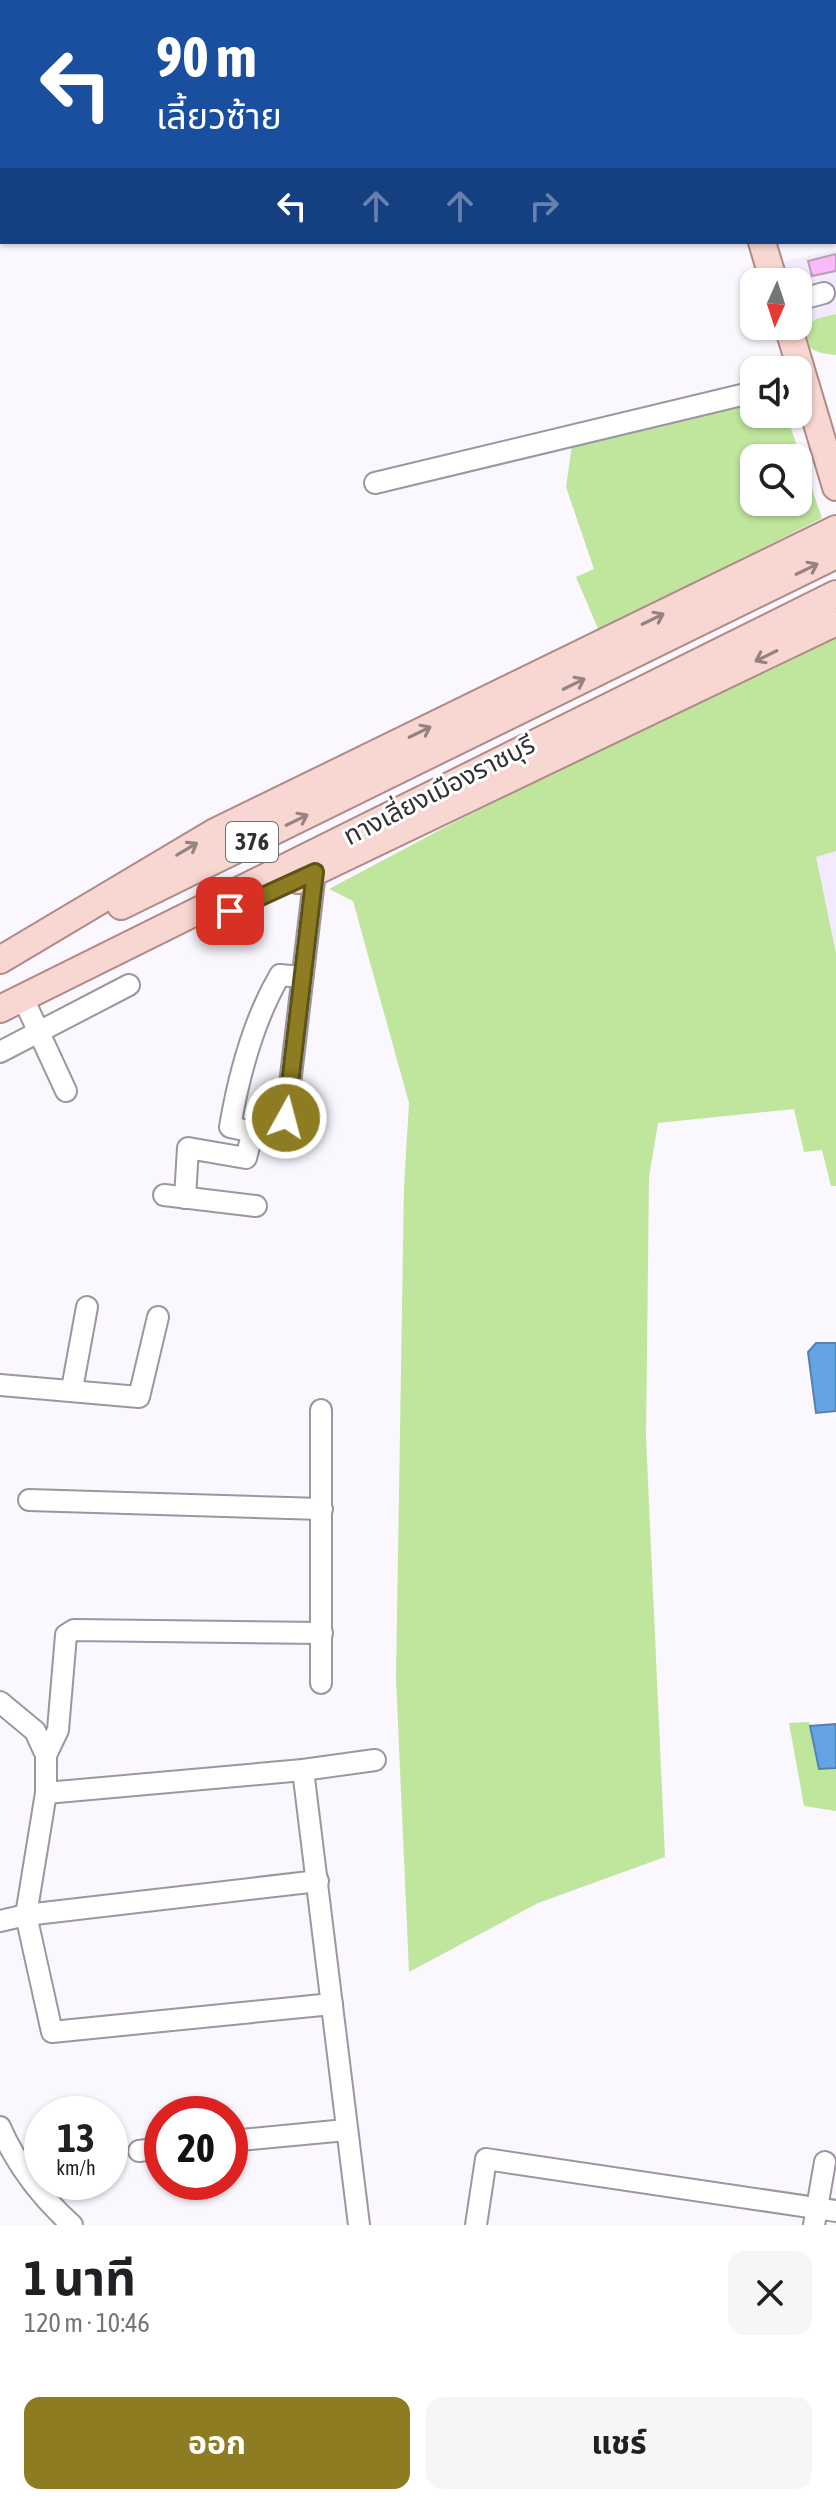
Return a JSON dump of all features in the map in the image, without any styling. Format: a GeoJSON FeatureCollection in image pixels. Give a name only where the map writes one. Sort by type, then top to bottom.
{"type":"FeatureCollection","features":[{"type":"Feature","properties":{"kind":"main road"},"geometry":{"type":"LineString","coordinates":[[763,244],[770,268]]}},
{"type":"Feature","properties":{"kind":"main road"},"geometry":{"type":"LineString","coordinates":[[812,414],[836,487]]}},
{"type":"Feature","properties":{"kind":"main road"},"geometry":{"type":"LineString","coordinates":[[0,963],[215,832],[836,529]]}},
{"type":"Feature","properties":{"kind":"main road","name":"ทางเลี่ยงเมืองราชบุรี"},"geometry":{"type":"LineString","coordinates":[[0,963],[836,555]]}},
{"type":"Feature","properties":{"kind":"main road","name":"ทางเลี่ยงเมืองราชบุรี"},"geometry":{"type":"LineString","coordinates":[[12,1003],[836,594]]}},
{"type":"Feature","properties":{"kind":"main road"},"geometry":{"type":"LineString","coordinates":[[86,967],[258,900],[836,622]]}},
{"type":"Feature","properties":{"kind":"street"},"geometry":{"type":"LineString","coordinates":[[812,296],[824,293]]}},
{"type":"Feature","properties":{"kind":"street"},"geometry":{"type":"LineString","coordinates":[[375,483],[740,395]]}},
{"type":"Feature","properties":{"kind":"street"},"geometry":{"type":"LineString","coordinates":[[302,977],[280,975],[270,992],[239,1074],[230,1127],[277,1137],[286,1118],[315,872]]}},
{"type":"Feature","properties":{"kind":"street"},"geometry":{"type":"LineString","coordinates":[[0,1052],[129,985]]}},
{"type":"Feature","properties":{"kind":"street"},"geometry":{"type":"LineString","coordinates":[[12,1003],[39,1032],[66,1091]]}},
{"type":"Feature","properties":{"kind":"street"},"geometry":{"type":"LineString","coordinates":[[185,1198],[188,1148],[246,1158],[253,1131]]}},
{"type":"Feature","properties":{"kind":"street"},"geometry":{"type":"LineString","coordinates":[[164,1195],[256,1206]]}},
{"type":"Feature","properties":{"kind":"street"},"geometry":{"type":"LineString","coordinates":[[72,1389],[87,1307]]}},
{"type":"Feature","properties":{"kind":"street"},"geometry":{"type":"LineString","coordinates":[[0,1385],[139,1397],[158,1317]]}},
{"type":"Feature","properties":{"kind":"street"},"geometry":{"type":"LineString","coordinates":[[321,1410],[321,1683]]}},
{"type":"Feature","properties":{"kind":"street"},"geometry":{"type":"LineString","coordinates":[[29,1500],[322,1509]]}},
{"type":"Feature","properties":{"kind":"street"},"geometry":{"type":"LineString","coordinates":[[46,1755],[58,1730],[66,1635],[74,1630],[322,1633]]}},
{"type":"Feature","properties":{"kind":"street"},"geometry":{"type":"LineString","coordinates":[[0,1702],[35,1731],[46,1755],[46,1793],[26,1915],[52,2032],[332,2004]]}},
{"type":"Feature","properties":{"kind":"street"},"geometry":{"type":"LineString","coordinates":[[46,1793],[303,1770],[375,1760]]}},
{"type":"Feature","properties":{"kind":"street"},"geometry":{"type":"LineString","coordinates":[[303,1770],[359,2225]]}},
{"type":"Feature","properties":{"kind":"street"},"geometry":{"type":"LineString","coordinates":[[0,1921],[26,1915],[318,1881]]}},
{"type":"Feature","properties":{"kind":"street"},"geometry":{"type":"LineString","coordinates":[[0,2127],[11,2153],[37,2189],[72,2225]]}},
{"type":"Feature","properties":{"kind":"street"},"geometry":{"type":"LineString","coordinates":[[248,2139],[346,2130]]}},
{"type":"Feature","properties":{"kind":"street"},"geometry":{"type":"LineString","coordinates":[[139,2151],[144,2150]]}},
{"type":"Feature","properties":{"kind":"street"},"geometry":{"type":"LineString","coordinates":[[476,2225],[486,2159],[822,2214],[825,2162]]}},
{"type":"Feature","properties":{"kind":"shaded area"},"geometry":{"type":"Polygon","coordinates":[[[836,250],[836,314],[812,322],[812,268],[780,268],[778,263],[836,250]]]}},
{"type":"Feature","properties":{"kind":"shaded area"},"geometry":{"type":"Polygon","coordinates":[[[836,851],[836,953],[815,856],[836,851]]]}},
{"type":"Feature","properties":{"kind":"green space"},"geometry":{"type":"Polygon","coordinates":[[[836,314],[836,355],[813,350],[806,343],[805,340],[812,340],[812,322],[836,314]]]}},
{"type":"Feature","properties":{"kind":"green space"},"geometry":{"type":"Polygon","coordinates":[[[740,404],[740,428],[791,428],[796,444],[740,444],[740,516],[812,516],[812,489],[822,518],[599,631],[576,577],[594,569],[566,487],[573,438],[740,404]]]}},
{"type":"Feature","properties":{"kind":"green space"},"geometry":{"type":"Polygon","coordinates":[[[836,632],[836,851],[816,857],[836,953],[836,1186],[831,1186],[822,1150],[804,1152],[794,1109],[658,1123],[649,1177],[646,1437],[665,1857],[538,1903],[409,1972],[396,1678],[404,1186],[409,1103],[353,901],[329,889],[453,823],[836,632]]]}},
{"type":"Feature","properties":{"kind":"green space"},"geometry":{"type":"Polygon","coordinates":[[[809,1722],[819,1768],[836,1768],[836,1811],[804,1806],[789,1723],[809,1722]]]}},
{"type":"Feature","properties":{"kind":"water"},"geometry":{"type":"Polygon","coordinates":[[[816,1343],[836,1343],[836,1411],[816,1413],[808,1352],[816,1343]]]}},
{"type":"Feature","properties":{"kind":"water"},"geometry":{"type":"Polygon","coordinates":[[[836,1724],[836,1768],[819,1769],[810,1726],[836,1724]]]}},
{"type":"Feature","properties":{"kind":"building"},"geometry":{"type":"Polygon","coordinates":[[[836,254],[836,271],[812,276],[808,261],[836,254]]]}},
{"type":"Feature","properties":{"kind":"route"},"geometry":{"type":"LineString","coordinates":[[230,911],[315,872],[286,1118]]}}]}
